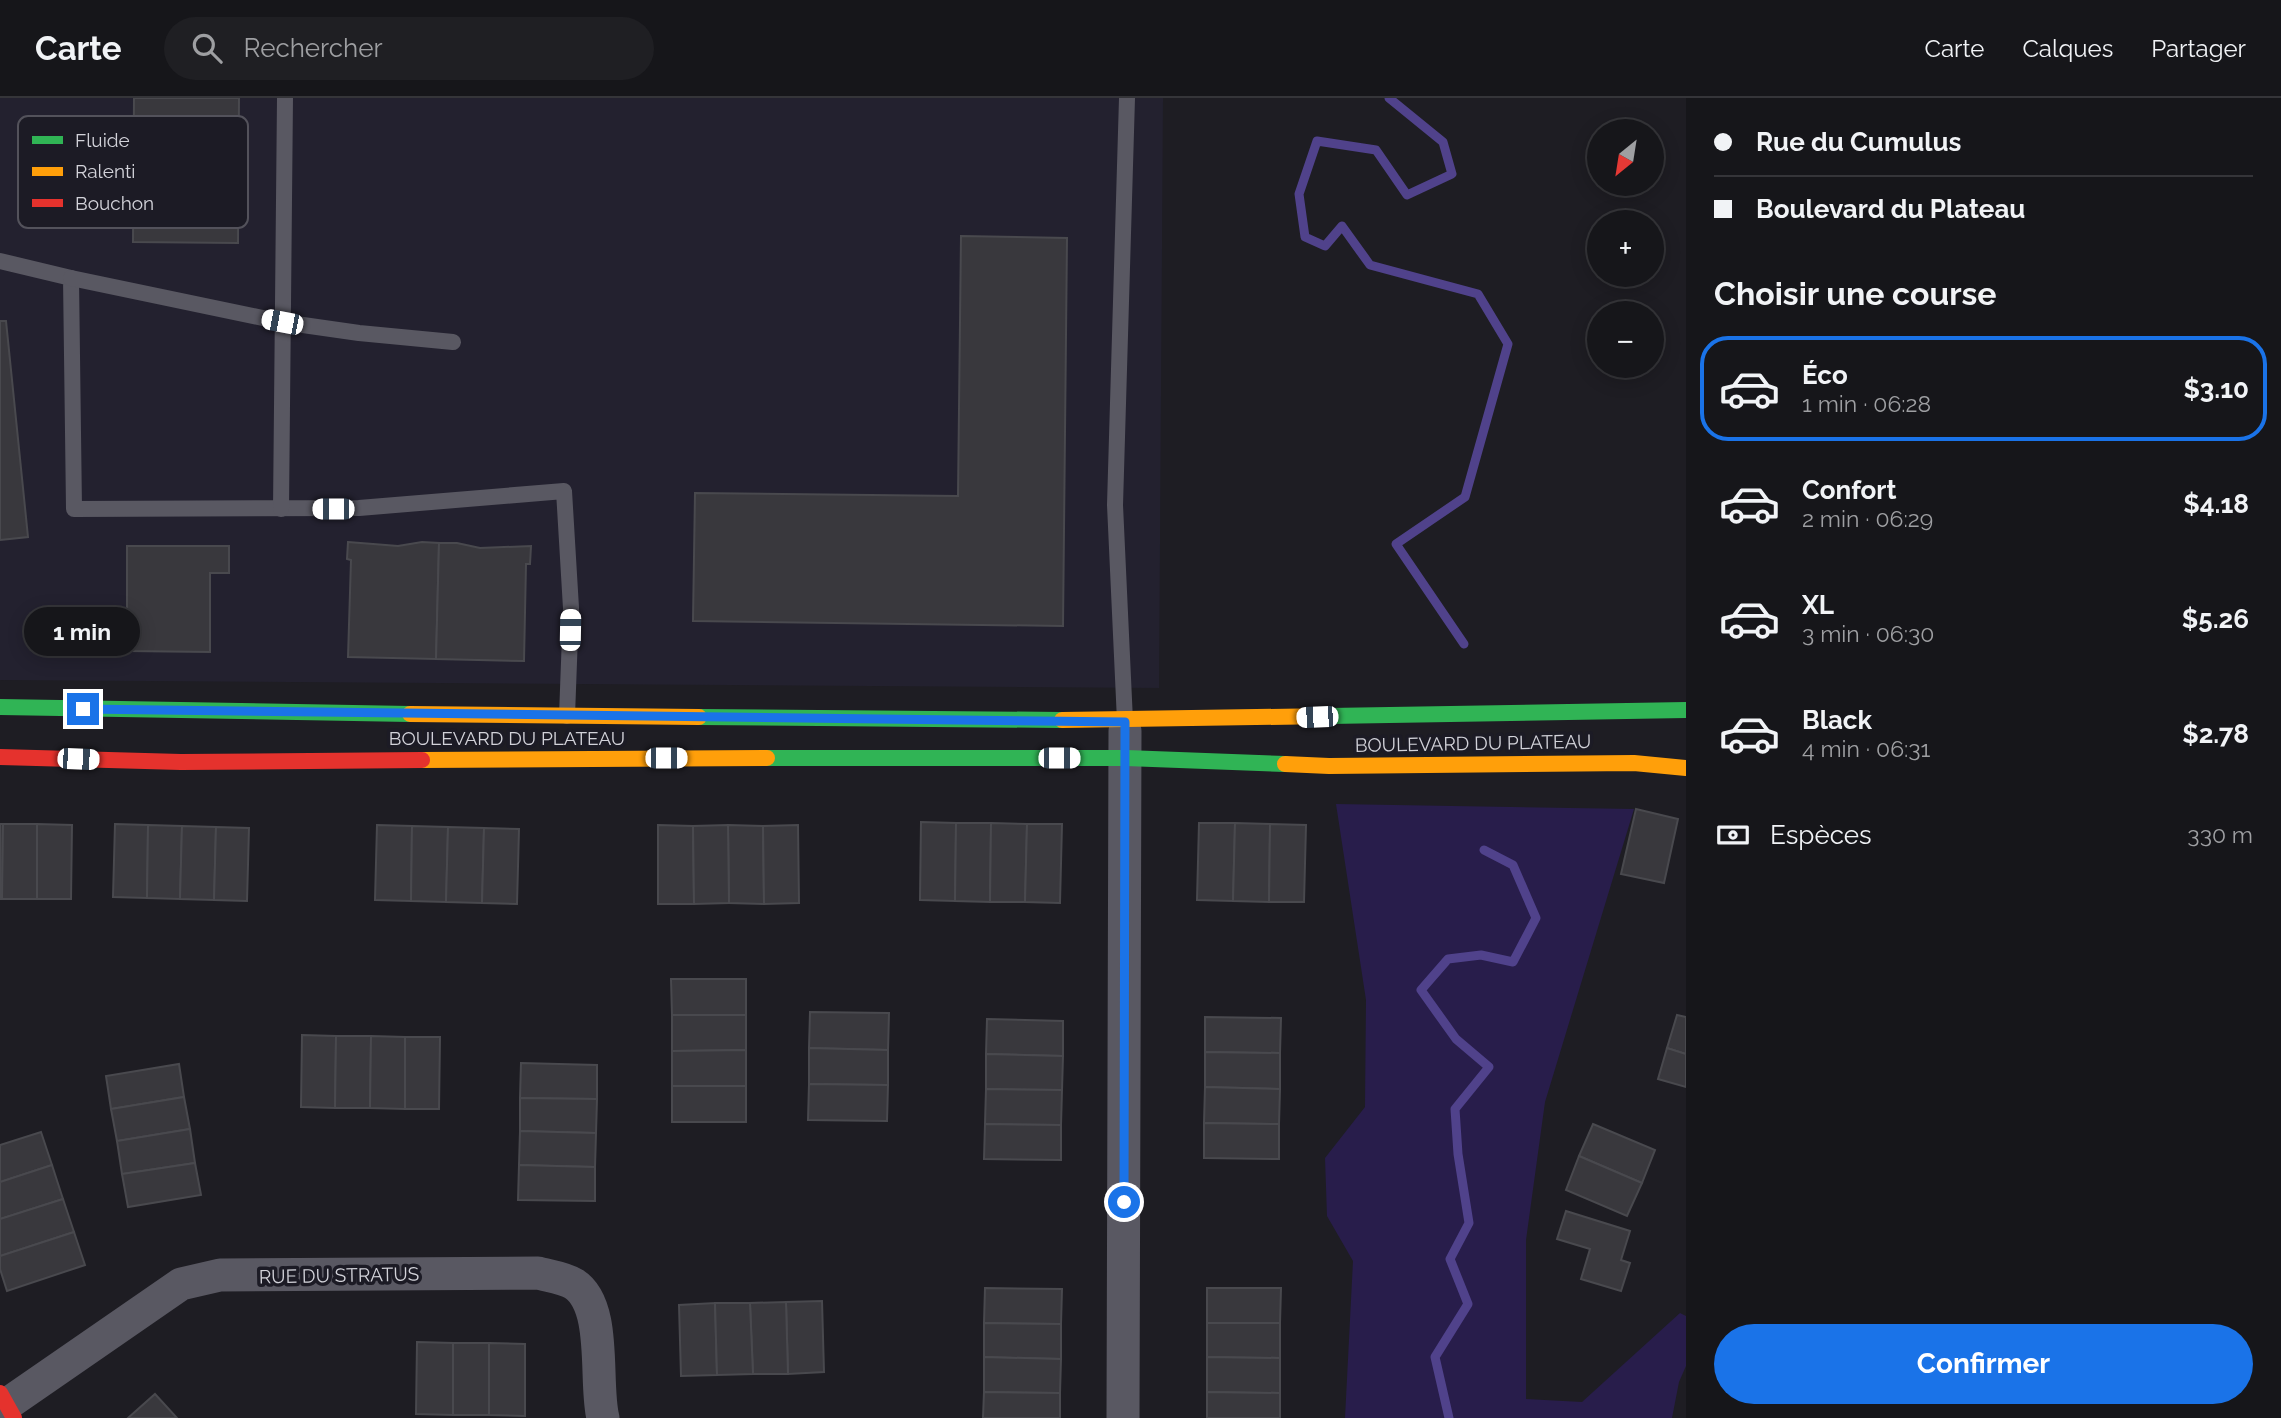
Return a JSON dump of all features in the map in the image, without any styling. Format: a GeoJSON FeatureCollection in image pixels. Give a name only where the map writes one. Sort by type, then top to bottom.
{"type":"FeatureCollection","features":[{"type":"Feature","properties":{"kind":"main road","name":"BOULEVARD DU PLATEAU"},"geometry":{"type":"LineString","coordinates":[[0,707],[1125,722],[1686,710]]}},
{"type":"Feature","properties":{"kind":"main road","name":"BOULEVARD DU PLATEAU"},"geometry":{"type":"LineString","coordinates":[[0,757],[181,761],[1126,758],[1329,766],[1633,763],[1686,768]]}},
{"type":"Feature","properties":{"kind":"street"},"geometry":{"type":"LineString","coordinates":[[1123,1418],[1125,722]]}},
{"type":"Feature","properties":{"kind":"street","name":"RUE DU STRATUS"},"geometry":{"type":"LineString","coordinates":[[5,1406],[181,1284],[220,1275],[538,1273],[573,1283],[582,1291],[592,1308],[596,1328],[600,1405],[604,1418]]}},
{"type":"Feature","properties":{"kind":"lane"},"geometry":{"type":"LineString","coordinates":[[281,509],[285,98]]}},
{"type":"Feature","properties":{"kind":"lane"},"geometry":{"type":"LineString","coordinates":[[1125,722],[1115,505],[1127,98]]}},
{"type":"Feature","properties":{"kind":"lane"},"geometry":{"type":"LineString","coordinates":[[0,261],[282,322],[453,342]]}},
{"type":"Feature","properties":{"kind":"lane"},"geometry":{"type":"LineString","coordinates":[[71,278],[74,509],[359,509],[564,491],[571,608],[567,716]]}},
{"type":"Feature","properties":{"kind":"shaded area"},"geometry":{"type":"Polygon","coordinates":[[[0,98],[1163,98],[1159,688],[0,680],[0,98]]]}},
{"type":"Feature","properties":{"kind":"shaded area"},"geometry":{"type":"Polygon","coordinates":[[[1336,804],[1634,809],[1545,1102],[1526,1240],[1526,1399],[1582,1402],[1680,1313],[1686,1316],[1686,1366],[1679,1382],[1672,1418],[1345,1418],[1353,1261],[1327,1216],[1325,1158],[1365,1107],[1366,1000],[1336,804]]]}},
{"type":"Feature","properties":{"kind":"building"},"geometry":{"type":"Polygon","coordinates":[[[134,98],[239,98],[239,116],[134,116],[134,98]]]}},
{"type":"Feature","properties":{"kind":"building"},"geometry":{"type":"Polygon","coordinates":[[[133,228],[238,228],[238,243],[133,242],[133,228]]]}},
{"type":"Feature","properties":{"kind":"building"},"geometry":{"type":"Polygon","coordinates":[[[961,236],[1067,238],[1063,626],[693,621],[695,493],[958,496],[961,236]]]}},
{"type":"Feature","properties":{"kind":"building"},"geometry":{"type":"Polygon","coordinates":[[[0,321],[6,321],[28,537],[0,540],[0,321]]]}},
{"type":"Feature","properties":{"kind":"building"},"geometry":{"type":"Polygon","coordinates":[[[348,542],[398,546],[422,542],[439,543],[436,659],[348,657],[351,560],[347,559],[348,542]]]}},
{"type":"Feature","properties":{"kind":"building"},"geometry":{"type":"Polygon","coordinates":[[[439,543],[457,543],[480,548],[531,546],[530,564],[526,564],[524,661],[436,659],[439,543]]]}},
{"type":"Feature","properties":{"kind":"building"},"geometry":{"type":"Polygon","coordinates":[[[127,546],[229,546],[229,573],[210,573],[210,652],[127,651],[127,546]]]}},
{"type":"Feature","properties":{"kind":"building"},"geometry":{"type":"Polygon","coordinates":[[[1636,809],[1678,819],[1664,883],[1621,874],[1636,809]]]}},
{"type":"Feature","properties":{"kind":"building"},"geometry":{"type":"Polygon","coordinates":[[[921,822],[956,823],[955,901],[920,900],[921,822]]]}},
{"type":"Feature","properties":{"kind":"building"},"geometry":{"type":"Polygon","coordinates":[[[956,823],[991,823],[990,902],[955,901],[956,823]]]}},
{"type":"Feature","properties":{"kind":"building"},"geometry":{"type":"Polygon","coordinates":[[[991,823],[1027,824],[1025,902],[990,902],[991,823]]]}},
{"type":"Feature","properties":{"kind":"building"},"geometry":{"type":"Polygon","coordinates":[[[1199,823],[1235,823],[1233,901],[1197,900],[1199,823]]]}},
{"type":"Feature","properties":{"kind":"building"},"geometry":{"type":"Polygon","coordinates":[[[1235,823],[1270,824],[1269,902],[1233,901],[1235,823]]]}},
{"type":"Feature","properties":{"kind":"building"},"geometry":{"type":"Polygon","coordinates":[[[0,824],[3,824],[2,899],[0,899],[0,824]]]}},
{"type":"Feature","properties":{"kind":"building"},"geometry":{"type":"Polygon","coordinates":[[[3,824],[37,824],[37,899],[2,899],[3,824]]]}},
{"type":"Feature","properties":{"kind":"building"},"geometry":{"type":"Polygon","coordinates":[[[37,824],[72,825],[71,899],[37,899],[37,824]]]}},
{"type":"Feature","properties":{"kind":"building"},"geometry":{"type":"Polygon","coordinates":[[[115,824],[148,825],[147,898],[113,897],[115,824]]]}},
{"type":"Feature","properties":{"kind":"building"},"geometry":{"type":"Polygon","coordinates":[[[1027,824],[1062,824],[1060,903],[1025,902],[1027,824]]]}},
{"type":"Feature","properties":{"kind":"building"},"geometry":{"type":"Polygon","coordinates":[[[1270,824],[1306,825],[1304,902],[1269,902],[1270,824]]]}},
{"type":"Feature","properties":{"kind":"building"},"geometry":{"type":"Polygon","coordinates":[[[148,825],[182,826],[180,899],[147,898],[148,825]]]}},
{"type":"Feature","properties":{"kind":"building"},"geometry":{"type":"Polygon","coordinates":[[[377,825],[412,826],[411,901],[375,900],[377,825]]]}},
{"type":"Feature","properties":{"kind":"building"},"geometry":{"type":"Polygon","coordinates":[[[658,825],[693,826],[694,904],[658,904],[658,825]]]}},
{"type":"Feature","properties":{"kind":"building"},"geometry":{"type":"Polygon","coordinates":[[[728,825],[763,826],[764,904],[729,903],[728,825]]]}},
{"type":"Feature","properties":{"kind":"building"},"geometry":{"type":"Polygon","coordinates":[[[728,825],[729,903],[694,904],[693,826],[728,825]]]}},
{"type":"Feature","properties":{"kind":"building"},"geometry":{"type":"Polygon","coordinates":[[[798,825],[799,903],[764,904],[763,826],[798,825]]]}},
{"type":"Feature","properties":{"kind":"building"},"geometry":{"type":"Polygon","coordinates":[[[182,826],[216,827],[214,900],[180,899],[182,826]]]}},
{"type":"Feature","properties":{"kind":"building"},"geometry":{"type":"Polygon","coordinates":[[[412,826],[448,827],[446,902],[411,901],[412,826]]]}},
{"type":"Feature","properties":{"kind":"building"},"geometry":{"type":"Polygon","coordinates":[[[216,827],[249,828],[247,901],[214,900],[216,827]]]}},
{"type":"Feature","properties":{"kind":"building"},"geometry":{"type":"Polygon","coordinates":[[[448,827],[484,828],[482,903],[446,902],[448,827]]]}},
{"type":"Feature","properties":{"kind":"building"},"geometry":{"type":"Polygon","coordinates":[[[484,828],[519,829],[517,904],[482,903],[484,828]]]}},
{"type":"Feature","properties":{"kind":"building"},"geometry":{"type":"Polygon","coordinates":[[[671,979],[746,979],[746,1015],[672,1015],[671,979]]]}},
{"type":"Feature","properties":{"kind":"building"},"geometry":{"type":"Polygon","coordinates":[[[810,1012],[889,1013],[888,1050],[809,1048],[810,1012]]]}},
{"type":"Feature","properties":{"kind":"building"},"geometry":{"type":"Polygon","coordinates":[[[672,1015],[746,1015],[746,1050],[672,1051],[672,1015]]]}},
{"type":"Feature","properties":{"kind":"building"},"geometry":{"type":"Polygon","coordinates":[[[1677,1015],[1686,1017],[1686,1054],[1667,1048],[1677,1015]]]}},
{"type":"Feature","properties":{"kind":"building"},"geometry":{"type":"Polygon","coordinates":[[[1205,1017],[1281,1018],[1280,1053],[1205,1052],[1205,1017]]]}},
{"type":"Feature","properties":{"kind":"building"},"geometry":{"type":"Polygon","coordinates":[[[987,1019],[1063,1021],[1063,1056],[986,1054],[987,1019]]]}},
{"type":"Feature","properties":{"kind":"building"},"geometry":{"type":"Polygon","coordinates":[[[302,1035],[336,1036],[335,1108],[301,1107],[302,1035]]]}},
{"type":"Feature","properties":{"kind":"building"},"geometry":{"type":"Polygon","coordinates":[[[336,1036],[371,1036],[370,1108],[335,1108],[336,1036]]]}},
{"type":"Feature","properties":{"kind":"building"},"geometry":{"type":"Polygon","coordinates":[[[371,1036],[405,1037],[405,1109],[370,1108],[371,1036]]]}},
{"type":"Feature","properties":{"kind":"building"},"geometry":{"type":"Polygon","coordinates":[[[405,1037],[440,1037],[439,1109],[405,1109],[405,1037]]]}},
{"type":"Feature","properties":{"kind":"building"},"geometry":{"type":"Polygon","coordinates":[[[809,1048],[888,1050],[888,1085],[809,1084],[809,1048]]]}},
{"type":"Feature","properties":{"kind":"building"},"geometry":{"type":"Polygon","coordinates":[[[1667,1048],[1686,1054],[1686,1087],[1658,1079],[1667,1048]]]}},
{"type":"Feature","properties":{"kind":"building"},"geometry":{"type":"Polygon","coordinates":[[[746,1050],[746,1086],[672,1086],[672,1051],[746,1050]]]}},
{"type":"Feature","properties":{"kind":"building"},"geometry":{"type":"Polygon","coordinates":[[[1205,1052],[1280,1053],[1280,1089],[1205,1087],[1205,1052]]]}},
{"type":"Feature","properties":{"kind":"building"},"geometry":{"type":"Polygon","coordinates":[[[986,1054],[1063,1056],[1062,1090],[986,1089],[986,1054]]]}},
{"type":"Feature","properties":{"kind":"building"},"geometry":{"type":"Polygon","coordinates":[[[521,1063],[597,1065],[597,1099],[520,1098],[521,1063]]]}},
{"type":"Feature","properties":{"kind":"building"},"geometry":{"type":"Polygon","coordinates":[[[179,1064],[184,1097],[111,1109],[106,1076],[179,1064]]]}},
{"type":"Feature","properties":{"kind":"building"},"geometry":{"type":"Polygon","coordinates":[[[809,1084],[888,1085],[887,1121],[808,1120],[809,1084]]]}},
{"type":"Feature","properties":{"kind":"building"},"geometry":{"type":"Polygon","coordinates":[[[672,1086],[746,1086],[746,1122],[672,1122],[672,1086]]]}},
{"type":"Feature","properties":{"kind":"building"},"geometry":{"type":"Polygon","coordinates":[[[1205,1087],[1280,1089],[1279,1124],[1204,1123],[1205,1087]]]}},
{"type":"Feature","properties":{"kind":"building"},"geometry":{"type":"Polygon","coordinates":[[[986,1089],[1062,1090],[1061,1125],[985,1124],[986,1089]]]}},
{"type":"Feature","properties":{"kind":"building"},"geometry":{"type":"Polygon","coordinates":[[[184,1097],[190,1129],[117,1141],[111,1109],[184,1097]]]}},
{"type":"Feature","properties":{"kind":"building"},"geometry":{"type":"Polygon","coordinates":[[[520,1098],[597,1099],[596,1133],[520,1131],[520,1098]]]}},
{"type":"Feature","properties":{"kind":"building"},"geometry":{"type":"Polygon","coordinates":[[[1204,1123],[1279,1124],[1279,1159],[1204,1158],[1204,1123]]]}},
{"type":"Feature","properties":{"kind":"building"},"geometry":{"type":"Polygon","coordinates":[[[985,1124],[1061,1125],[1061,1160],[984,1159],[985,1124]]]}},
{"type":"Feature","properties":{"kind":"building"},"geometry":{"type":"Polygon","coordinates":[[[1593,1124],[1655,1150],[1642,1183],[1579,1156],[1593,1124]]]}},
{"type":"Feature","properties":{"kind":"building"},"geometry":{"type":"Polygon","coordinates":[[[190,1129],[195,1163],[122,1174],[117,1141],[190,1129]]]}},
{"type":"Feature","properties":{"kind":"building"},"geometry":{"type":"Polygon","coordinates":[[[520,1131],[596,1133],[595,1167],[519,1165],[520,1131]]]}},
{"type":"Feature","properties":{"kind":"building"},"geometry":{"type":"Polygon","coordinates":[[[41,1132],[52,1165],[0,1182],[0,1145],[41,1132]]]}},
{"type":"Feature","properties":{"kind":"building"},"geometry":{"type":"Polygon","coordinates":[[[1579,1156],[1642,1183],[1627,1216],[1566,1190],[1579,1156]]]}},
{"type":"Feature","properties":{"kind":"building"},"geometry":{"type":"Polygon","coordinates":[[[195,1163],[201,1195],[128,1207],[122,1174],[195,1163]]]}},
{"type":"Feature","properties":{"kind":"building"},"geometry":{"type":"Polygon","coordinates":[[[52,1165],[63,1199],[0,1219],[0,1182],[52,1165]]]}},
{"type":"Feature","properties":{"kind":"building"},"geometry":{"type":"Polygon","coordinates":[[[519,1165],[595,1167],[595,1201],[518,1200],[519,1165]]]}},
{"type":"Feature","properties":{"kind":"building"},"geometry":{"type":"Polygon","coordinates":[[[63,1199],[74,1232],[0,1256],[0,1219],[63,1199]]]}},
{"type":"Feature","properties":{"kind":"building"},"geometry":{"type":"Polygon","coordinates":[[[1566,1211],[1630,1231],[1621,1260],[1630,1263],[1621,1291],[1581,1279],[1590,1249],[1557,1239],[1566,1211]]]}},
{"type":"Feature","properties":{"kind":"building"},"geometry":{"type":"Polygon","coordinates":[[[74,1232],[85,1265],[7,1291],[0,1269],[0,1256],[74,1232]]]}},
{"type":"Feature","properties":{"kind":"building"},"geometry":{"type":"Polygon","coordinates":[[[985,1288],[1062,1289],[1061,1324],[984,1323],[985,1288]]]}},
{"type":"Feature","properties":{"kind":"building"},"geometry":{"type":"Polygon","coordinates":[[[1207,1288],[1281,1288],[1280,1323],[1207,1323],[1207,1288]]]}},
{"type":"Feature","properties":{"kind":"building"},"geometry":{"type":"Polygon","coordinates":[[[822,1301],[824,1372],[788,1374],[786,1302],[822,1301]]]}},
{"type":"Feature","properties":{"kind":"building"},"geometry":{"type":"Polygon","coordinates":[[[786,1302],[788,1374],[753,1374],[750,1303],[786,1302]]]}},
{"type":"Feature","properties":{"kind":"building"},"geometry":{"type":"Polygon","coordinates":[[[715,1303],[717,1375],[681,1376],[679,1305],[715,1303]]]}},
{"type":"Feature","properties":{"kind":"building"},"geometry":{"type":"Polygon","coordinates":[[[715,1303],[750,1303],[753,1374],[717,1375],[715,1303]]]}},
{"type":"Feature","properties":{"kind":"building"},"geometry":{"type":"Polygon","coordinates":[[[984,1323],[1061,1324],[1061,1359],[984,1357],[984,1323]]]}},
{"type":"Feature","properties":{"kind":"building"},"geometry":{"type":"Polygon","coordinates":[[[1207,1323],[1280,1323],[1280,1358],[1207,1357],[1207,1323]]]}},
{"type":"Feature","properties":{"kind":"building"},"geometry":{"type":"Polygon","coordinates":[[[417,1342],[453,1343],[453,1415],[416,1414],[417,1342]]]}},
{"type":"Feature","properties":{"kind":"building"},"geometry":{"type":"Polygon","coordinates":[[[453,1343],[489,1343],[489,1415],[453,1415],[453,1343]]]}},
{"type":"Feature","properties":{"kind":"building"},"geometry":{"type":"Polygon","coordinates":[[[489,1343],[525,1344],[525,1416],[489,1415],[489,1343]]]}},
{"type":"Feature","properties":{"kind":"building"},"geometry":{"type":"Polygon","coordinates":[[[984,1357],[1061,1359],[1060,1393],[984,1392],[984,1357]]]}},
{"type":"Feature","properties":{"kind":"building"},"geometry":{"type":"Polygon","coordinates":[[[1207,1357],[1280,1358],[1280,1393],[1207,1392],[1207,1357]]]}},
{"type":"Feature","properties":{"kind":"building"},"geometry":{"type":"Polygon","coordinates":[[[984,1392],[1060,1393],[1060,1418],[983,1418],[984,1392]]]}},
{"type":"Feature","properties":{"kind":"building"},"geometry":{"type":"Polygon","coordinates":[[[1207,1392],[1280,1393],[1280,1418],[1207,1418],[1207,1392]]]}},
{"type":"Feature","properties":{"kind":"building"},"geometry":{"type":"Polygon","coordinates":[[[155,1394],[177,1418],[128,1418],[155,1394]]]}},
{"type":"Feature","properties":{"kind":"waterway"},"geometry":{"type":"LineString","coordinates":[[1389,98],[1443,142],[1452,174],[1407,195],[1376,150],[1317,141],[1299,194],[1305,237],[1325,246],[1342,226],[1370,265],[1478,294],[1508,344],[1465,497],[1396,544],[1464,644]]}},
{"type":"Feature","properties":{"kind":"waterway"},"geometry":{"type":"LineString","coordinates":[[1449,1418],[1435,1357],[1468,1304],[1450,1259],[1469,1223],[1458,1154],[1455,1109],[1489,1067],[1456,1039],[1421,990],[1448,959],[1481,955],[1513,962],[1536,918],[1513,865],[1484,850]]}},
{"type":"Feature","properties":{"kind":"traffic: fast"},"geometry":{"type":"LineString","coordinates":[[0,707],[410,714]]}},
{"type":"Feature","properties":{"kind":"traffic: fast"},"geometry":{"type":"LineString","coordinates":[[1329,716],[1686,710]]}},
{"type":"Feature","properties":{"kind":"traffic: fast"},"geometry":{"type":"LineString","coordinates":[[699,717],[1062,720]]}},
{"type":"Feature","properties":{"kind":"traffic: fast"},"geometry":{"type":"LineString","coordinates":[[767,758],[1126,758],[1285,764]]}},
{"type":"Feature","properties":{"kind":"traffic: slow"},"geometry":{"type":"LineString","coordinates":[[410,714],[699,717]]}},
{"type":"Feature","properties":{"kind":"traffic: slow"},"geometry":{"type":"LineString","coordinates":[[1062,720],[1329,716]]}},
{"type":"Feature","properties":{"kind":"traffic: slow"},"geometry":{"type":"LineString","coordinates":[[422,760],[767,758]]}},
{"type":"Feature","properties":{"kind":"traffic: slow"},"geometry":{"type":"LineString","coordinates":[[1285,764],[1329,766],[1634,763],[1686,768]]}},
{"type":"Feature","properties":{"kind":"traffic: jam"},"geometry":{"type":"LineString","coordinates":[[0,757],[181,762],[422,760]]}},
{"type":"Feature","properties":{"kind":"traffic: jam"},"geometry":{"type":"LineString","coordinates":[[0,1393],[14,1418]]}},
{"type":"Feature","properties":{"kind":"route"},"geometry":{"type":"LineString","coordinates":[[83,709],[1125,722],[1124,1202]]}}]}
